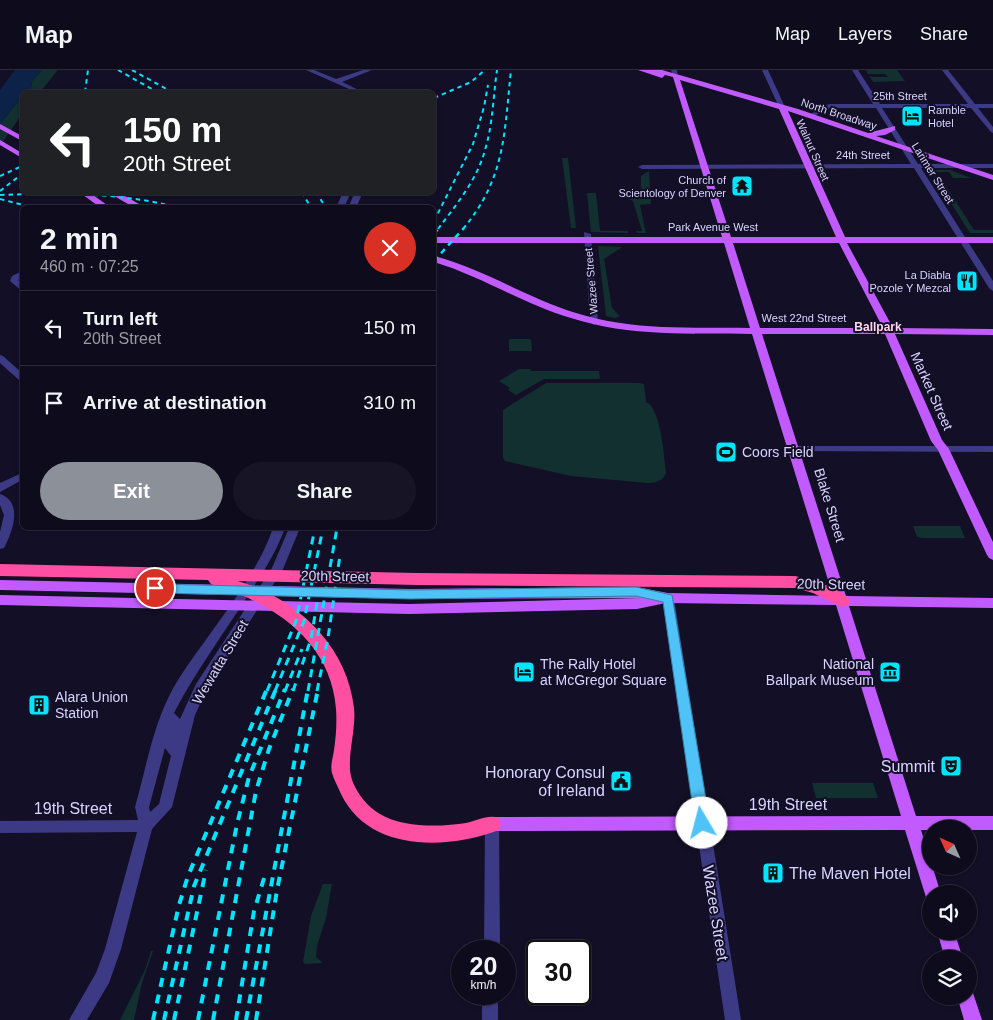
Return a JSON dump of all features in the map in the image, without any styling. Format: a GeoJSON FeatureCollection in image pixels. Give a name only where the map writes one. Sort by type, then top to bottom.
{"type":"FeatureCollection","features":[{"type":"Feature","properties":{"kind":"highway"},"geometry":{"type":"LineString","coordinates":[[0,570],[158,572],[417,580],[796,582],[818,588],[842,601]]}},
{"type":"Feature","properties":{"kind":"highway"},"geometry":{"type":"LineString","coordinates":[[158,572],[200,576],[243,587],[280,605],[306,627],[330,658],[336,670],[343,695],[345,730],[341,771],[352,798],[366,816],[389,829],[407,833],[463,832],[492,824]]}},
{"type":"Feature","properties":{"kind":"main road","name":"North Broadway"},"geometry":{"type":"LineString","coordinates":[[640,70],[667,77],[675,74]]}},
{"type":"Feature","properties":{"kind":"main road","name":"North Broadway"},"geometry":{"type":"LineString","coordinates":[[655,70],[675,74],[782,107],[993,178]]}},
{"type":"Feature","properties":{"kind":"main road","name":"Blake Street"},"geometry":{"type":"LineString","coordinates":[[675,74],[756,331],[800,449],[842,601],[931,885]]}},
{"type":"Feature","properties":{"kind":"main road","name":"Walnut Street"},"geometry":{"type":"LineString","coordinates":[[782,107],[842,240]]}},
{"type":"Feature","properties":{"kind":"main road"},"geometry":{"type":"LineString","coordinates":[[0,126],[20,138]]}},
{"type":"Feature","properties":{"kind":"main road"},"geometry":{"type":"LineString","coordinates":[[864,134],[882,133],[892,128]]}},
{"type":"Feature","properties":{"kind":"main road"},"geometry":{"type":"LineString","coordinates":[[0,142],[20,155]]}},
{"type":"Feature","properties":{"kind":"main road"},"geometry":{"type":"LineString","coordinates":[[88,195],[102,205]]}},
{"type":"Feature","properties":{"kind":"main road"},"geometry":{"type":"LineString","coordinates":[[117,195],[136,205]]}},
{"type":"Feature","properties":{"kind":"main road","name":"Park Avenue West"},"geometry":{"type":"LineString","coordinates":[[436,240],[587,237],[597,240],[993,240]]}},
{"type":"Feature","properties":{"kind":"main road","name":"Market Street"},"geometry":{"type":"LineString","coordinates":[[842,240],[888,331],[937,441],[943,449],[993,555]]}},
{"type":"Feature","properties":{"kind":"main road"},"geometry":{"type":"LineString","coordinates":[[436,260],[468,271],[551,308],[594,322]]}},
{"type":"Feature","properties":{"kind":"main road","name":"West 22nd Street"},"geometry":{"type":"LineString","coordinates":[[594,322],[645,330],[993,332]]}},
{"type":"Feature","properties":{"kind":"main road","name":"20th Street"},"geometry":{"type":"LineString","coordinates":[[0,585],[410,594],[636,592],[668,598],[993,603]]}},
{"type":"Feature","properties":{"kind":"main road","name":"20th Street"},"geometry":{"type":"LineString","coordinates":[[0,600],[409,609],[637,604],[668,598]]}},
{"type":"Feature","properties":{"kind":"main road","name":"19th Street"},"geometry":{"type":"LineString","coordinates":[[492,824],[993,823]]}},
{"type":"Feature","properties":{"kind":"main road"},"geometry":{"type":"LineString","coordinates":[[969,1005],[973,1020]]}},
{"type":"Feature","properties":{"kind":"street"},"geometry":{"type":"LineString","coordinates":[[309,70],[355,90]]}},
{"type":"Feature","properties":{"kind":"street"},"geometry":{"type":"LineString","coordinates":[[336,82],[369,70]]}},
{"type":"Feature","properties":{"kind":"street","name":"Walnut Street"},"geometry":{"type":"LineString","coordinates":[[765,70],[782,107]]}},
{"type":"Feature","properties":{"kind":"street","name":"Larimer Street"},"geometry":{"type":"LineString","coordinates":[[855,70],[993,288]]}},
{"type":"Feature","properties":{"kind":"street"},"geometry":{"type":"LineString","coordinates":[[945,70],[993,131]]}},
{"type":"Feature","properties":{"kind":"street","name":"25th Street"},"geometry":{"type":"LineString","coordinates":[[810,116],[829,106],[993,106]]}},
{"type":"Feature","properties":{"kind":"street","name":"24th Street"},"geometry":{"type":"LineString","coordinates":[[642,167],[993,166]]}},
{"type":"Feature","properties":{"kind":"street","name":"Wazee Street"},"geometry":{"type":"LineString","coordinates":[[587,237],[594,322]]}},
{"type":"Feature","properties":{"kind":"street"},"geometry":{"type":"LineString","coordinates":[[19,276],[15,282],[20,286]]}},
{"type":"Feature","properties":{"kind":"street"},"geometry":{"type":"LineString","coordinates":[[0,358],[20,376]]}},
{"type":"Feature","properties":{"kind":"street"},"geometry":{"type":"LineString","coordinates":[[800,449],[993,449]]}},
{"type":"Feature","properties":{"kind":"street"},"geometry":{"type":"LineString","coordinates":[[0,488],[20,477]]}},
{"type":"Feature","properties":{"kind":"street"},"geometry":{"type":"LineString","coordinates":[[0,498],[10,515],[9,525],[0,545]]}},
{"type":"Feature","properties":{"kind":"street","name":"Wewatta Street"},"geometry":{"type":"LineString","coordinates":[[77,1020],[96,991],[113,949],[146,826],[142,807],[167,715],[182,685],[260,568],[278,530]]}},
{"type":"Feature","properties":{"kind":"street","name":"Wewatta Street"},"geometry":{"type":"LineString","coordinates":[[146,826],[165,807],[188,715],[201,688],[277,569],[293,530]]}},
{"type":"Feature","properties":{"kind":"street","name":"Wazee Street"},"geometry":{"type":"LineString","coordinates":[[668,598],[733,1020]]}},
{"type":"Feature","properties":{"kind":"street"},"geometry":{"type":"LineString","coordinates":[[167,715],[175,721],[169,743],[178,755]]}},
{"type":"Feature","properties":{"kind":"street"},"geometry":{"type":"LineString","coordinates":[[492,824],[492,940]]}},
{"type":"Feature","properties":{"kind":"street","name":"19th Street"},"geometry":{"type":"LineString","coordinates":[[0,826],[146,826]]}},
{"type":"Feature","properties":{"kind":"street"},"geometry":{"type":"LineString","coordinates":[[490,1005],[490,1020]]}},
{"type":"Feature","properties":{"kind":"green space"},"geometry":{"type":"Polygon","coordinates":[[[42,70],[58,70],[42,90],[29,90],[32,81],[42,70]]]}},
{"type":"Feature","properties":{"kind":"green space"},"geometry":{"type":"Polygon","coordinates":[[[866,70],[897,70],[905,81],[873,82],[869,75],[872,77],[888,77],[885,74],[868,74],[866,70]]]}},
{"type":"Feature","properties":{"kind":"green space"},"geometry":{"type":"Polygon","coordinates":[[[20,99],[20,117],[0,146],[0,124],[20,99]]]}},
{"type":"Feature","properties":{"kind":"green space"},"geometry":{"type":"Polygon","coordinates":[[[562,158],[568,158],[576,228],[571,228],[562,158]]]}},
{"type":"Feature","properties":{"kind":"green space"},"geometry":{"type":"Polygon","coordinates":[[[930,170],[950,170],[971,178],[953,178],[949,172],[934,172],[942,186],[946,186],[974,230],[993,230],[993,233],[970,233],[930,170]]]}},
{"type":"Feature","properties":{"kind":"green space"},"geometry":{"type":"Polygon","coordinates":[[[649,171],[651,204],[640,205],[646,233],[637,233],[636,231],[642,231],[633,201],[628,199],[641,196],[641,176],[649,171]]]}},
{"type":"Feature","properties":{"kind":"green space"},"geometry":{"type":"Polygon","coordinates":[[[587,193],[596,193],[600,231],[628,231],[628,233],[591,232],[587,193]]]}},
{"type":"Feature","properties":{"kind":"green space"},"geometry":{"type":"Polygon","coordinates":[[[598,246],[622,247],[604,259],[612,308],[620,316],[615,318],[606,316],[598,246]]]}},
{"type":"Feature","properties":{"kind":"green space"},"geometry":{"type":"Polygon","coordinates":[[[509,339],[531,339],[532,351],[509,351],[509,339]]]}},
{"type":"Feature","properties":{"kind":"green space"},"geometry":{"type":"Polygon","coordinates":[[[519,369],[530,369],[531,371],[599,371],[600,379],[544,379],[516,395],[508,390],[510,388],[499,381],[519,369]]]}},
{"type":"Feature","properties":{"kind":"green space"},"geometry":{"type":"Polygon","coordinates":[[[546,383],[644,384],[646,402],[655,413],[661,434],[666,473],[663,478],[656,482],[647,483],[571,476],[505,461],[503,458],[503,410],[546,383]]]}},
{"type":"Feature","properties":{"kind":"green space"},"geometry":{"type":"Polygon","coordinates":[[[913,526],[960,526],[965,538],[917,537],[913,526]]]}},
{"type":"Feature","properties":{"kind":"green space"},"geometry":{"type":"Polygon","coordinates":[[[812,783],[873,783],[878,798],[816,798],[812,783]]]}},
{"type":"Feature","properties":{"kind":"green space"},"geometry":{"type":"Polygon","coordinates":[[[323,884],[332,884],[326,918],[317,946],[316,957],[323,963],[305,964],[303,962],[311,916],[323,884]]]}},
{"type":"Feature","properties":{"kind":"green space"},"geometry":{"type":"Polygon","coordinates":[[[151,951],[153,951],[142,983],[134,1020],[120,1020],[145,970],[151,951]]]}},
{"type":"Feature","properties":{"kind":"water"},"geometry":{"type":"Polygon","coordinates":[[[15,70],[42,70],[32,81],[29,90],[20,90],[20,99],[0,124],[0,90],[15,70]]]}},
{"type":"Feature","properties":{"kind":"railway"},"geometry":{"type":"LineString","coordinates":[[85,90],[88,70]]}},
{"type":"Feature","properties":{"kind":"railway"},"geometry":{"type":"LineString","coordinates":[[118,70],[153,90]]}},
{"type":"Feature","properties":{"kind":"railway"},"geometry":{"type":"LineString","coordinates":[[132,70],[168,90]]}},
{"type":"Feature","properties":{"kind":"railway"},"geometry":{"type":"LineString","coordinates":[[436,97],[471,82],[485,70]]}},
{"type":"Feature","properties":{"kind":"railway"},"geometry":{"type":"LineString","coordinates":[[438,229],[477,172],[490,130],[497,70]]}},
{"type":"Feature","properties":{"kind":"railway"},"geometry":{"type":"LineString","coordinates":[[463,229],[488,191],[501,154],[511,70]]}},
{"type":"Feature","properties":{"kind":"railway"},"geometry":{"type":"LineString","coordinates":[[436,217],[473,144],[484,107],[488,85]]}},
{"type":"Feature","properties":{"kind":"railway"},"geometry":{"type":"LineString","coordinates":[[0,176],[20,167]]}},
{"type":"Feature","properties":{"kind":"railway"},"geometry":{"type":"LineString","coordinates":[[0,191],[20,176]]}},
{"type":"Feature","properties":{"kind":"railway"},"geometry":{"type":"LineString","coordinates":[[0,195],[20,195]]}},
{"type":"Feature","properties":{"kind":"railway"},"geometry":{"type":"LineString","coordinates":[[90,195],[113,196],[167,205]]}},
{"type":"Feature","properties":{"kind":"railway"},"geometry":{"type":"LineString","coordinates":[[304,195],[309,205]]}},
{"type":"Feature","properties":{"kind":"railway"},"geometry":{"type":"LineString","coordinates":[[318,195],[324,205]]}},
{"type":"Feature","properties":{"kind":"railway"},"geometry":{"type":"LineString","coordinates":[[0,199],[23,205]]}},
{"type":"Feature","properties":{"kind":"railway"},"geometry":{"type":"LineString","coordinates":[[436,232],[439,228]]}},
{"type":"Feature","properties":{"kind":"railway"},"geometry":{"type":"LineString","coordinates":[[436,259],[464,228]]}},
{"type":"Feature","properties":{"kind":"railway"},"geometry":{"type":"LineString","coordinates":[[267,691],[296,621],[315,530]]}},
{"type":"Feature","properties":{"kind":"railway"},"geometry":{"type":"LineString","coordinates":[[275,691],[304,621],[323,530]]}},
{"type":"Feature","properties":{"kind":"railway"},"geometry":{"type":"LineString","coordinates":[[308,691],[337,530]]}},
{"type":"Feature","properties":{"kind":"railway"},"geometry":{"type":"LineString","coordinates":[[317,691],[328,638],[340,555]]}},
{"type":"Feature","properties":{"kind":"railway"},"geometry":{"type":"LineString","coordinates":[[293,691],[311,639],[320,585]]}},
{"type":"Feature","properties":{"kind":"railway"},"geometry":{"type":"LineString","coordinates":[[285,691],[302,649]]}},
{"type":"Feature","properties":{"kind":"railway"},"geometry":{"type":"LineString","coordinates":[[153,1020],[179,905],[188,876],[267,689]]}},
{"type":"Feature","properties":{"kind":"railway"},"geometry":{"type":"LineString","coordinates":[[164,1020],[194,886],[276,689]]}},
{"type":"Feature","properties":{"kind":"railway"},"geometry":{"type":"LineString","coordinates":[[198,1020],[237,824],[249,777],[285,689]]}},
{"type":"Feature","properties":{"kind":"railway"},"geometry":{"type":"LineString","coordinates":[[213,1020],[256,791],[269,749],[293,689]]}},
{"type":"Feature","properties":{"kind":"railway"},"geometry":{"type":"LineString","coordinates":[[246,1020],[308,689]]}},
{"type":"Feature","properties":{"kind":"railway"},"geometry":{"type":"LineString","coordinates":[[256,1020],[277,890],[318,689]]}},
{"type":"Feature","properties":{"kind":"railway"},"geometry":{"type":"LineString","coordinates":[[174,1020],[206,870]]}},
{"type":"Feature","properties":{"kind":"railway"},"geometry":{"type":"LineString","coordinates":[[236,1020],[254,911],[265,875]]}},
{"type":"Feature","properties":{"kind":"place","name":"Ramble Hotel"},"geometry":{"type":"Point","coordinates":[912,116]}},
{"type":"Feature","properties":{"kind":"place","name":"Church of Scientology of Denver"},"geometry":{"type":"Point","coordinates":[742,186]}},
{"type":"Feature","properties":{"kind":"place","name":"La Diabla Pozole Y Mezcal"},"geometry":{"type":"Point","coordinates":[967,281]}},
{"type":"Feature","properties":{"kind":"place","name":"Coors Field"},"geometry":{"type":"Point","coordinates":[726,452]}},
{"type":"Feature","properties":{"kind":"place","name":"The Rally Hotel at McGregor Square"},"geometry":{"type":"Point","coordinates":[524,672]}},
{"type":"Feature","properties":{"kind":"place","name":"National Ballpark Museum"},"geometry":{"type":"Point","coordinates":[890,672]}},
{"type":"Feature","properties":{"kind":"place","name":"Alara Union Station"},"geometry":{"type":"Point","coordinates":[39,705]}},
{"type":"Feature","properties":{"kind":"place","name":"Summit"},"geometry":{"type":"Point","coordinates":[951,766]}},
{"type":"Feature","properties":{"kind":"place","name":"Honorary Consul of Ireland"},"geometry":{"type":"Point","coordinates":[621,781]}},
{"type":"Feature","properties":{"kind":"place","name":"The Maven Hotel"},"geometry":{"type":"Point","coordinates":[773,873]}},
{"type":"Feature","properties":{"kind":"district","name":"Ballpark"},"geometry":{"type":"Point","coordinates":[878,327]}},
{"type":"Feature","properties":{"kind":"route"},"geometry":{"type":"LineString","coordinates":[[155,588],[410,594],[636,592],[668,598],[702,823]]}}]}
